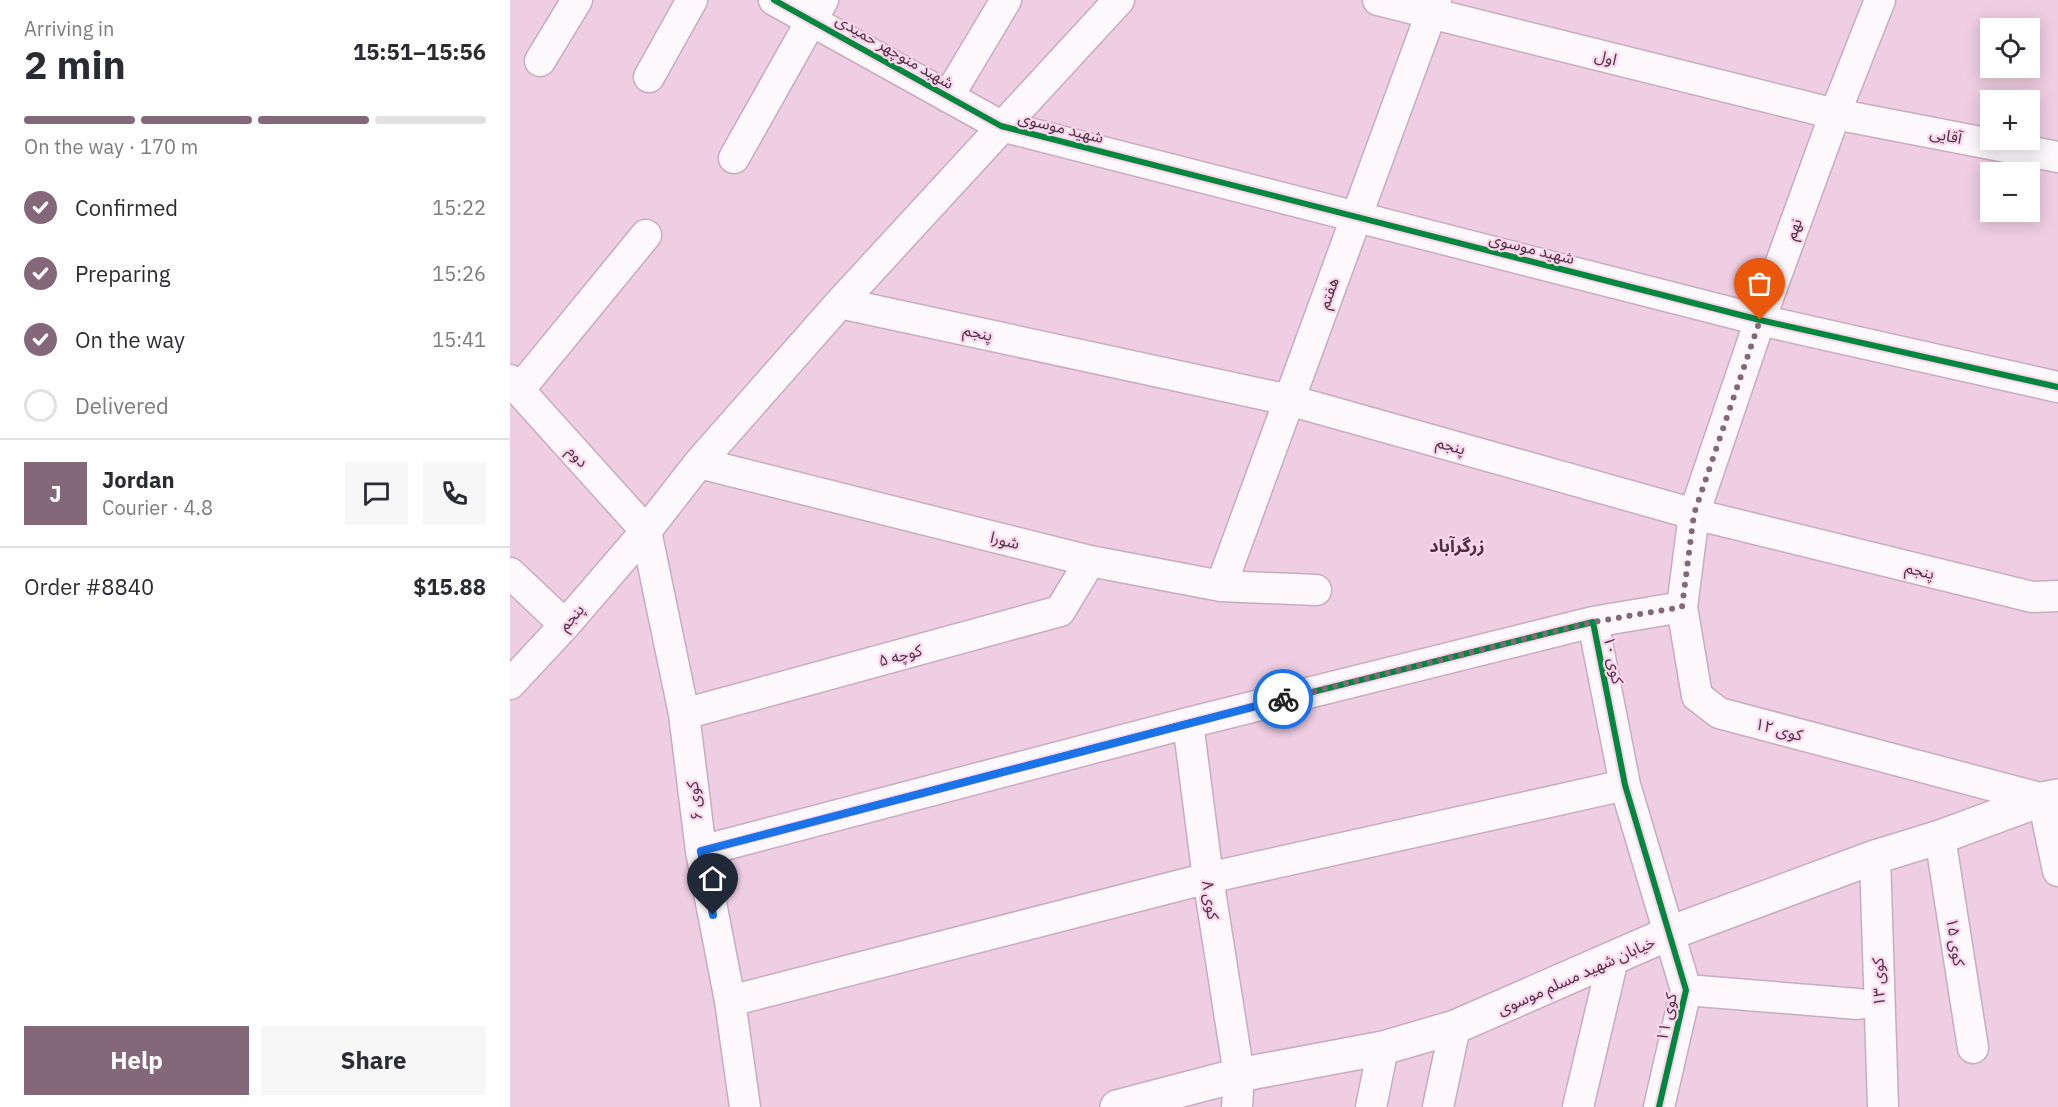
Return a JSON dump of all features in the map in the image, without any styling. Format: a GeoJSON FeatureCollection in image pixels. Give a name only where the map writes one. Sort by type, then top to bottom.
{"type":"FeatureCollection","features":[{"type":"Feature","properties":{"kind":"street"},"geometry":{"type":"LineString","coordinates":[[540,61],[577,0]]}},
{"type":"Feature","properties":{"kind":"street"},"geometry":{"type":"LineString","coordinates":[[649,77],[692,0]]}},
{"type":"Feature","properties":{"kind":"street","name":"شهبد منوچهر حمیدی"},"geometry":{"type":"LineString","coordinates":[[774,0],[818,10],[948,98],[1001,126]]}},
{"type":"Feature","properties":{"kind":"street"},"geometry":{"type":"LineString","coordinates":[[948,98],[1006,0]]}},
{"type":"Feature","properties":{"kind":"street","name":"پنجم"},"geometry":{"type":"LineString","coordinates":[[510,684],[565,625],[646,531],[699,463],[840,303],[1119,0]]}},
{"type":"Feature","properties":{"kind":"street","name":"اول"},"geometry":{"type":"LineString","coordinates":[[1378,0],[1433,6],[1835,114]]}},
{"type":"Feature","properties":{"kind":"street","name":"نهم"},"geometry":{"type":"LineString","coordinates":[[1694,514],[1760,320],[1835,114],[1880,0]]}},
{"type":"Feature","properties":{"kind":"street","name":"هفتم"},"geometry":{"type":"LineString","coordinates":[[1221,586],[1433,6]]}},
{"type":"Feature","properties":{"kind":"street"},"geometry":{"type":"LineString","coordinates":[[734,158],[818,10]]}},
{"type":"Feature","properties":{"kind":"street","name":"آقایی"},"geometry":{"type":"LineString","coordinates":[[1835,114],[2058,157]]}},
{"type":"Feature","properties":{"kind":"street","name":"شهید موسوی"},"geometry":{"type":"LineString","coordinates":[[1001,126],[1760,320],[2058,387]]}},
{"type":"Feature","properties":{"kind":"street"},"geometry":{"type":"LineString","coordinates":[[515,385],[646,235]]}},
{"type":"Feature","properties":{"kind":"street","name":"پنجم"},"geometry":{"type":"LineString","coordinates":[[840,303],[1289,400],[1694,514],[2032,597],[2058,596]]}},
{"type":"Feature","properties":{"kind":"street","name":"دوم"},"geometry":{"type":"LineString","coordinates":[[515,385],[646,531]]}},
{"type":"Feature","properties":{"kind":"street","name":"شورا"},"geometry":{"type":"LineString","coordinates":[[699,463],[1090,561],[1221,586],[1316,590]]}},
{"type":"Feature","properties":{"kind":"street","name":"کوی ۱۲"},"geometry":{"type":"LineString","coordinates":[[1694,514],[1682,607],[1697,696],[1719,713],[2051,797]]}},
{"type":"Feature","properties":{"kind":"street","name":"کوی ۶"},"geometry":{"type":"LineString","coordinates":[[646,531],[684,714],[701,851],[730,1001],[745,1107]]}},
{"type":"Feature","properties":{"kind":"street","name":"کوچه ۵"},"geometry":{"type":"LineString","coordinates":[[684,714],[1060,611],[1090,561]]}},
{"type":"Feature","properties":{"kind":"street"},"geometry":{"type":"LineString","coordinates":[[510,573],[565,625]]}},
{"type":"Feature","properties":{"kind":"street"},"geometry":{"type":"LineString","coordinates":[[1593,622],[1682,607]]}},
{"type":"Feature","properties":{"kind":"street","name":"کوی ۱۰"},"geometry":{"type":"LineString","coordinates":[[701,851],[1188,723],[1593,622],[1625,785],[1670,933]]}},
{"type":"Feature","properties":{"kind":"street","name":"کوی ۸"},"geometry":{"type":"LineString","coordinates":[[1188,723],[1238,1091]]}},
{"type":"Feature","properties":{"kind":"street"},"geometry":{"type":"LineString","coordinates":[[730,1001],[1208,878],[1625,785]]}},
{"type":"Feature","properties":{"kind":"street"},"geometry":{"type":"LineString","coordinates":[[2051,797],[2058,871]]}},
{"type":"Feature","properties":{"kind":"street","name":"خیابان شهید مسلم موسوی"},"geometry":{"type":"LineString","coordinates":[[1117,1107],[1238,1091],[1455,1027],[1670,933],[1875,857],[1940,837],[2051,797]]}},
{"type":"Feature","properties":{"kind":"street","name":"کوی ۱۵"},"geometry":{"type":"LineString","coordinates":[[1940,837],[1973,1048]]}},
{"type":"Feature","properties":{"kind":"street","name":"کوی ۱۳"},"geometry":{"type":"LineString","coordinates":[[1875,857],[1883,1107]]}},
{"type":"Feature","properties":{"kind":"street","name":"کوی ۱۱"},"geometry":{"type":"LineString","coordinates":[[1659,1107],[1686,990],[1670,933]]}},
{"type":"Feature","properties":{"kind":"street"},"geometry":{"type":"LineString","coordinates":[[1578,1107],[1613,959]]}},
{"type":"Feature","properties":{"kind":"street"},"geometry":{"type":"LineString","coordinates":[[1686,990],[1858,1004]]}},
{"type":"Feature","properties":{"kind":"street"},"geometry":{"type":"LineString","coordinates":[[1438,1107],[1455,1027]]}},
{"type":"Feature","properties":{"kind":"street"},"geometry":{"type":"LineString","coordinates":[[1371,1107],[1383,1048]]}},
{"type":"Feature","properties":{"kind":"cycle path"},"geometry":{"type":"LineString","coordinates":[[774,0],[1001,126],[1760,320],[2058,387]]}},
{"type":"Feature","properties":{"kind":"cycle path"},"geometry":{"type":"LineString","coordinates":[[701,851],[1188,723],[1593,622],[1625,785],[1686,990],[1659,1107]]}},
{"type":"Feature","properties":{"kind":"way so far"},"geometry":{"type":"LineString","coordinates":[[1283,699],[1593,622],[1682,607],[1694,514],[1760,320]]}},
{"type":"Feature","properties":{"kind":"district","name":"زرگرآباد"},"geometry":{"type":"Point","coordinates":[1457,545]}},
{"type":"Feature","properties":{"kind":"route"},"geometry":{"type":"LineString","coordinates":[[713,915],[701,851],[1283,699]]}}]}
